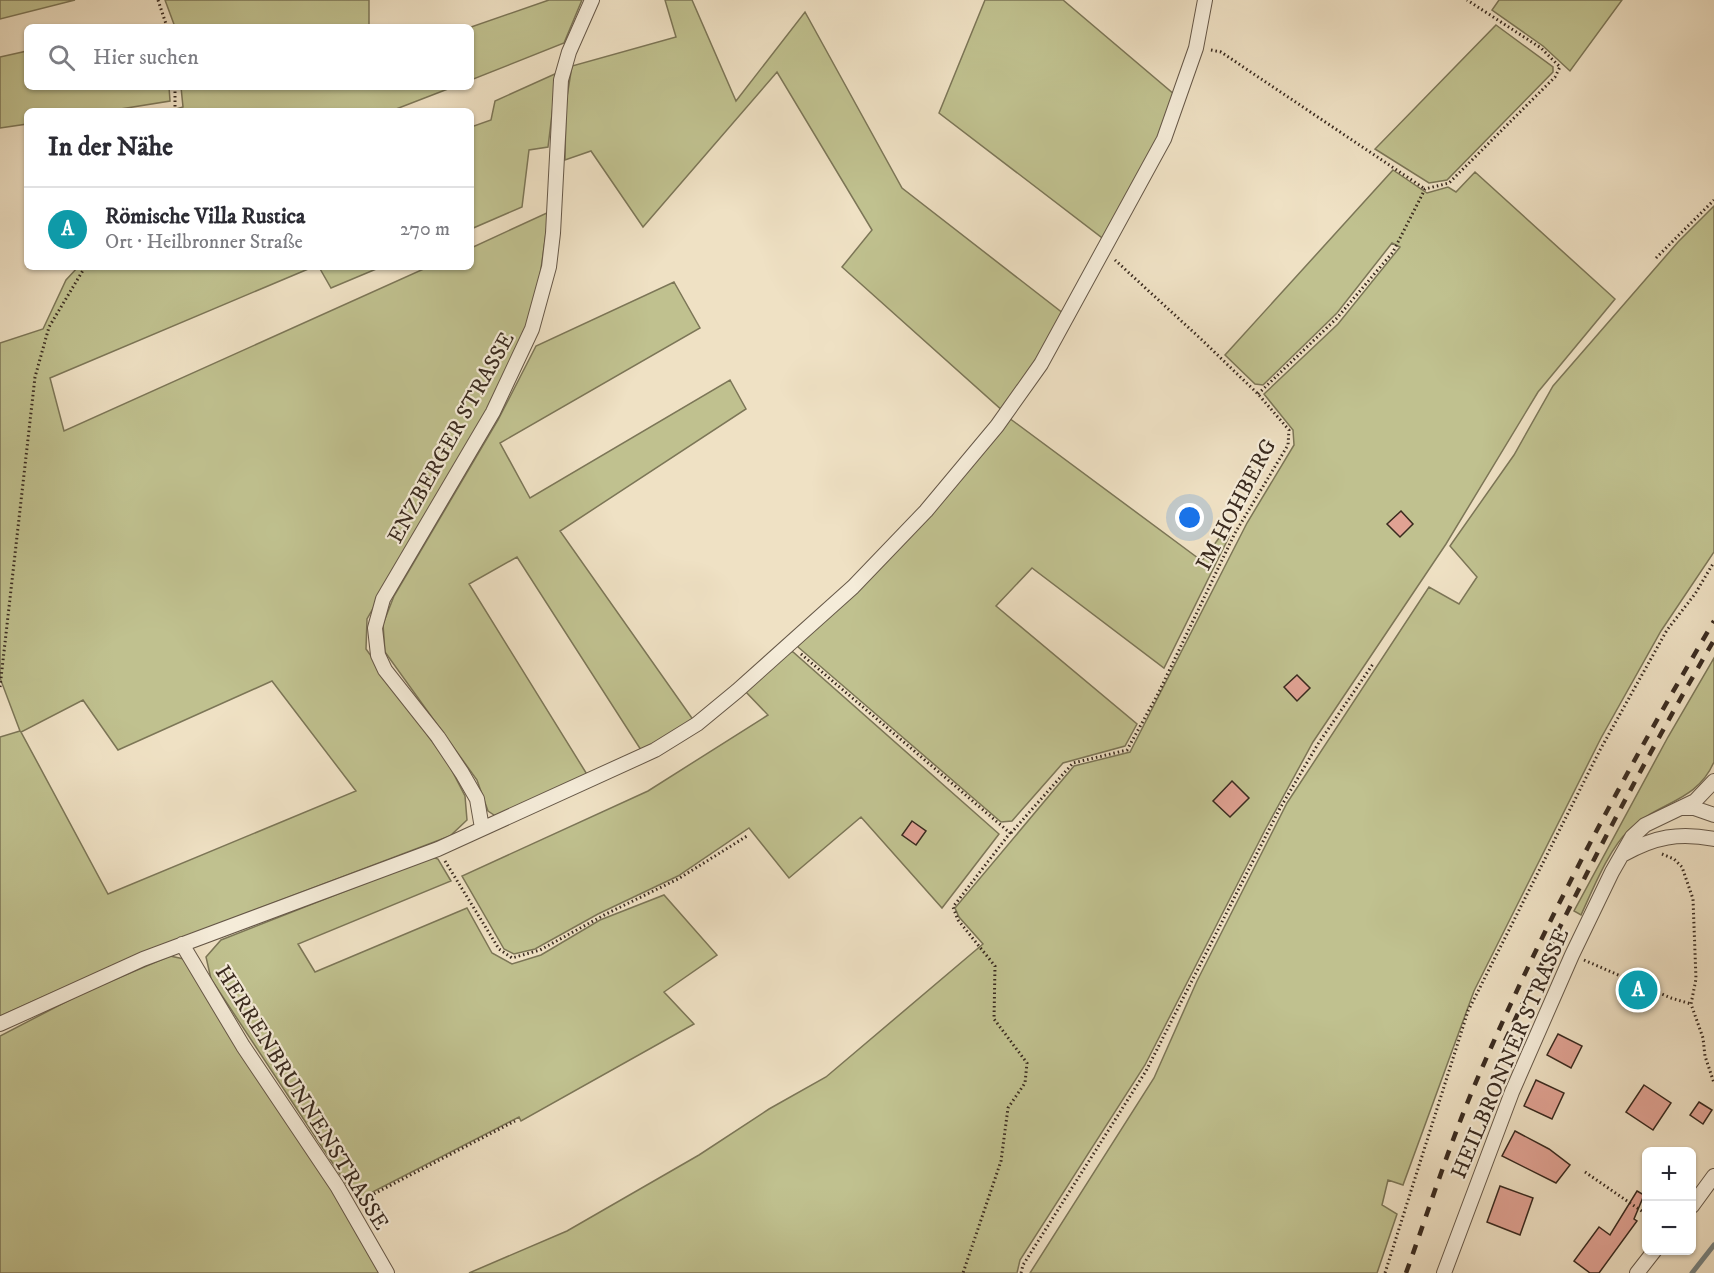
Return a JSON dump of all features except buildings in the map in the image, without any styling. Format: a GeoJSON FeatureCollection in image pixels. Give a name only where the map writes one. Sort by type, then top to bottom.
{"type":"FeatureCollection","features":[{"type":"Feature","properties":{"kind":"street","name":"ENZBERGER STRASSE"},"geometry":{"type":"LineString","coordinates":[[482,828],[477,799],[462,773],[438,737],[385,670],[375,645],[375,628],[384,599],[493,412],[532,329],[549,267],[553,233],[561,80],[569,52],[592,0]]}},
{"type":"Feature","properties":{"kind":"street"},"geometry":{"type":"LineString","coordinates":[[0,1024],[100,978],[182,944],[438,849],[655,750],[697,724],[790,645],[853,587],[926,511],[997,426],[1041,364],[1164,140],[1196,48],[1205,0]]}},
{"type":"Feature","properties":{"kind":"street","name":"HEILBRONNER STRASSE"},"geometry":{"type":"LineString","coordinates":[[1444,1273],[1512,1092],[1572,955],[1612,872],[1632,837],[1645,825],[1661,815],[1683,808],[1695,801],[1714,781]]}},
{"type":"Feature","properties":{"kind":"street"},"geometry":{"type":"LineString","coordinates":[[1683,808],[1694,808],[1714,815]]}},
{"type":"Feature","properties":{"kind":"street"},"geometry":{"type":"LineString","coordinates":[[1624,854],[1653,839],[1671,835],[1714,838]]}},
{"type":"Feature","properties":{"kind":"street","name":"HERRENBRUNNENSTRASSE"},"geometry":{"type":"LineString","coordinates":[[182,944],[243,1046],[349,1206],[387,1273]]}},
{"type":"Feature","properties":{"kind":"street"},"geometry":{"type":"LineString","coordinates":[[1696,1201],[1714,1176]]}},
{"type":"Feature","properties":{"kind":"street"},"geometry":{"type":"LineString","coordinates":[[1637,1273],[1652,1255]]}},
{"type":"Feature","properties":{"kind":"path"},"geometry":{"type":"LineString","coordinates":[[158,0],[166,24]]}},
{"type":"Feature","properties":{"kind":"path"},"geometry":{"type":"LineString","coordinates":[[1196,48],[1221,52],[1425,189],[1449,183],[1555,77],[1560,67],[1541,48],[1467,0]]}},
{"type":"Feature","properties":{"kind":"path"},"geometry":{"type":"LineString","coordinates":[[175,90],[175,108]]}},
{"type":"Feature","properties":{"kind":"path"},"geometry":{"type":"LineString","coordinates":[[1258,394],[1337,318],[1393,252],[1425,189]]}},
{"type":"Feature","properties":{"kind":"path"},"geometry":{"type":"LineString","coordinates":[[1656,258],[1714,200]]}},
{"type":"Feature","properties":{"kind":"path","name":"IM HOHBERG"},"geometry":{"type":"LineString","coordinates":[[963,1273],[1001,1161],[1008,1108],[1025,1083],[1027,1062],[994,1019],[995,966],[958,920],[952,907],[1010,833],[1073,763],[1127,750],[1158,694],[1235,533],[1288,445],[1288,430],[1258,394],[1119,262],[1103,254]]}},
{"type":"Feature","properties":{"kind":"path"},"geometry":{"type":"LineString","coordinates":[[0,687],[35,377],[49,327],[83,270]]}},
{"type":"Feature","properties":{"kind":"path"},"geometry":{"type":"LineString","coordinates":[[1385,1273],[1468,1011],[1600,750],[1667,630],[1695,594],[1714,562]]}},
{"type":"Feature","properties":{"kind":"path"},"geometry":{"type":"LineString","coordinates":[[790,645],[1010,833]]}},
{"type":"Feature","properties":{"kind":"path"},"geometry":{"type":"LineString","coordinates":[[1021,1273],[1023,1264],[1146,1071],[1279,810],[1318,744],[1373,664]]}},
{"type":"Feature","properties":{"kind":"path"},"geometry":{"type":"LineString","coordinates":[[438,849],[499,949],[512,958],[540,951],[606,914],[678,879],[747,836]]}},
{"type":"Feature","properties":{"kind":"path"},"geometry":{"type":"LineString","coordinates":[[1659,853],[1674,859],[1682,867],[1693,899],[1696,979],[1691,1004],[1703,1038],[1705,1056],[1714,1083]]}},
{"type":"Feature","properties":{"kind":"path"},"geometry":{"type":"LineString","coordinates":[[1572,955],[1671,998],[1691,1004]]}},
{"type":"Feature","properties":{"kind":"path"},"geometry":{"type":"LineString","coordinates":[[349,1206],[515,1121]]}},
{"type":"Feature","properties":{"kind":"path"},"geometry":{"type":"LineString","coordinates":[[1585,1172],[1642,1211]]}},
{"type":"Feature","properties":{"kind":"green space"},"geometry":{"type":"Polygon","coordinates":[[[0,0],[75,0],[0,19],[0,0]]]}},
{"type":"Feature","properties":{"kind":"green space"},"geometry":{"type":"Polygon","coordinates":[[[165,0],[369,0],[369,24],[174,24],[165,0]]]}},
{"type":"Feature","properties":{"kind":"green space"},"geometry":{"type":"Polygon","coordinates":[[[549,0],[582,0],[564,43],[474,79],[474,26],[549,0]]]}},
{"type":"Feature","properties":{"kind":"green space"},"geometry":{"type":"Polygon","coordinates":[[[665,0],[692,0],[736,101],[805,12],[902,188],[1064,314],[1003,411],[842,267],[872,230],[777,72],[643,227],[591,151],[565,160],[566,103],[572,66],[676,37],[665,0]]]}},
{"type":"Feature","properties":{"kind":"green space"},"geometry":{"type":"Polygon","coordinates":[[[985,0],[1063,0],[1175,95],[1158,142],[1105,240],[939,113],[985,0]]]}},
{"type":"Feature","properties":{"kind":"green space"},"geometry":{"type":"Polygon","coordinates":[[[1499,0],[1622,0],[1570,71],[1543,46],[1492,10],[1499,0]]]}},
{"type":"Feature","properties":{"kind":"green space"},"geometry":{"type":"Polygon","coordinates":[[[1496,25],[1553,67],[1553,72],[1447,180],[1429,183],[1375,149],[1496,25]]]}},
{"type":"Feature","properties":{"kind":"green space"},"geometry":{"type":"Polygon","coordinates":[[[24,52],[24,90],[169,90],[170,101],[127,108],[24,108],[24,124],[0,128],[0,57],[24,52]]]}},
{"type":"Feature","properties":{"kind":"green space"},"geometry":{"type":"Polygon","coordinates":[[[557,73],[548,147],[529,150],[522,207],[474,228],[474,126],[491,120],[495,101],[557,73]]]}},
{"type":"Feature","properties":{"kind":"green space"},"geometry":{"type":"Polygon","coordinates":[[[181,90],[445,90],[399,108],[180,108],[183,107],[181,90]]]}},
{"type":"Feature","properties":{"kind":"green space"},"geometry":{"type":"Polygon","coordinates":[[[1393,170],[1427,193],[1448,187],[1456,192],[1475,172],[1615,299],[1538,392],[1446,544],[1313,742],[1265,830],[1145,1065],[1020,1260],[1017,1273],[469,1273],[567,1231],[699,1155],[769,1109],[826,1077],[983,944],[959,917],[955,908],[1074,766],[1130,752],[1247,523],[1294,445],[1293,430],[1264,394],[1338,324],[1400,247],[1392,243],[1337,313],[1263,385],[1255,384],[1225,355],[1393,170]]]}},
{"type":"Feature","properties":{"kind":"green space"},"geometry":{"type":"Polygon","coordinates":[[[1714,206],[1714,552],[1661,631],[1601,738],[1474,991],[1403,1185],[1388,1180],[1382,1205],[1397,1214],[1377,1273],[1030,1273],[1154,1078],[1197,981],[1287,803],[1429,587],[1459,604],[1477,577],[1450,546],[1514,455],[1553,386],[1678,242],[1714,206]]]}},
{"type":"Feature","properties":{"kind":"green space"},"geometry":{"type":"Polygon","coordinates":[[[549,212],[537,297],[514,363],[367,619],[366,649],[449,765],[465,796],[467,820],[450,836],[139,954],[0,1016],[0,737],[20,731],[0,678],[0,343],[43,329],[66,280],[75,270],[306,270],[50,378],[64,431],[421,270],[474,270],[474,247],[549,212]],[[272,681],[118,750],[83,700],[21,732],[108,894],[356,791],[272,681]]]}},
{"type":"Feature","properties":{"kind":"green space"},"geometry":{"type":"Polygon","coordinates":[[[321,270],[374,270],[331,288],[321,270]]]}},
{"type":"Feature","properties":{"kind":"green space"},"geometry":{"type":"Polygon","coordinates":[[[674,282],[700,328],[500,443],[530,498],[730,380],[746,409],[560,531],[694,721],[641,750],[517,557],[469,584],[588,776],[497,817],[488,811],[477,780],[385,652],[383,624],[394,596],[498,420],[536,346],[674,282]]]}},
{"type":"Feature","properties":{"kind":"green space"},"geometry":{"type":"Polygon","coordinates":[[[1009,418],[1202,561],[1222,534],[1229,537],[1164,668],[1032,568],[996,606],[1137,724],[1125,746],[1063,763],[1012,821],[1001,822],[798,647],[798,643],[1009,418]]]}},
{"type":"Feature","properties":{"kind":"green space"},"geometry":{"type":"Polygon","coordinates":[[[788,651],[793,652],[999,834],[942,908],[861,817],[789,878],[749,828],[678,876],[598,914],[535,949],[514,954],[504,949],[462,876],[648,791],[768,715],[745,691],[788,651]]]}},
{"type":"Feature","properties":{"kind":"green space"},"geometry":{"type":"Polygon","coordinates":[[[1714,658],[1714,762],[1697,786],[1641,820],[1622,838],[1602,870],[1581,915],[1574,911],[1668,737],[1714,658]]]}},
{"type":"Feature","properties":{"kind":"green space"},"geometry":{"type":"Polygon","coordinates":[[[432,857],[438,859],[451,881],[298,944],[315,972],[467,908],[492,953],[512,964],[541,955],[600,920],[664,895],[717,955],[664,992],[694,1024],[521,1121],[519,1117],[357,1200],[211,979],[206,957],[221,940],[432,857]]]}},
{"type":"Feature","properties":{"kind":"green space"},"geometry":{"type":"Polygon","coordinates":[[[170,956],[184,959],[330,1187],[381,1273],[0,1273],[0,1036],[83,993],[170,956]]]}},
{"type":"Feature","properties":{"kind":"waterway"},"geometry":{"type":"LineString","coordinates":[[1692,1273],[1714,1245]]}},
{"type":"Feature","properties":{"kind":"railway"},"geometry":{"type":"LineString","coordinates":[[1406,1273],[1473,1089],[1527,969],[1648,735],[1714,621]]}},
{"type":"Feature","properties":{"kind":"railway"},"geometry":{"type":"LineString","coordinates":[[1505,1041],[1605,838],[1714,640]]}},
{"type":"Feature","properties":{"kind":"place","name":"Römische Villa Rustica"},"geometry":{"type":"Point","coordinates":[1638,990]}}]}
